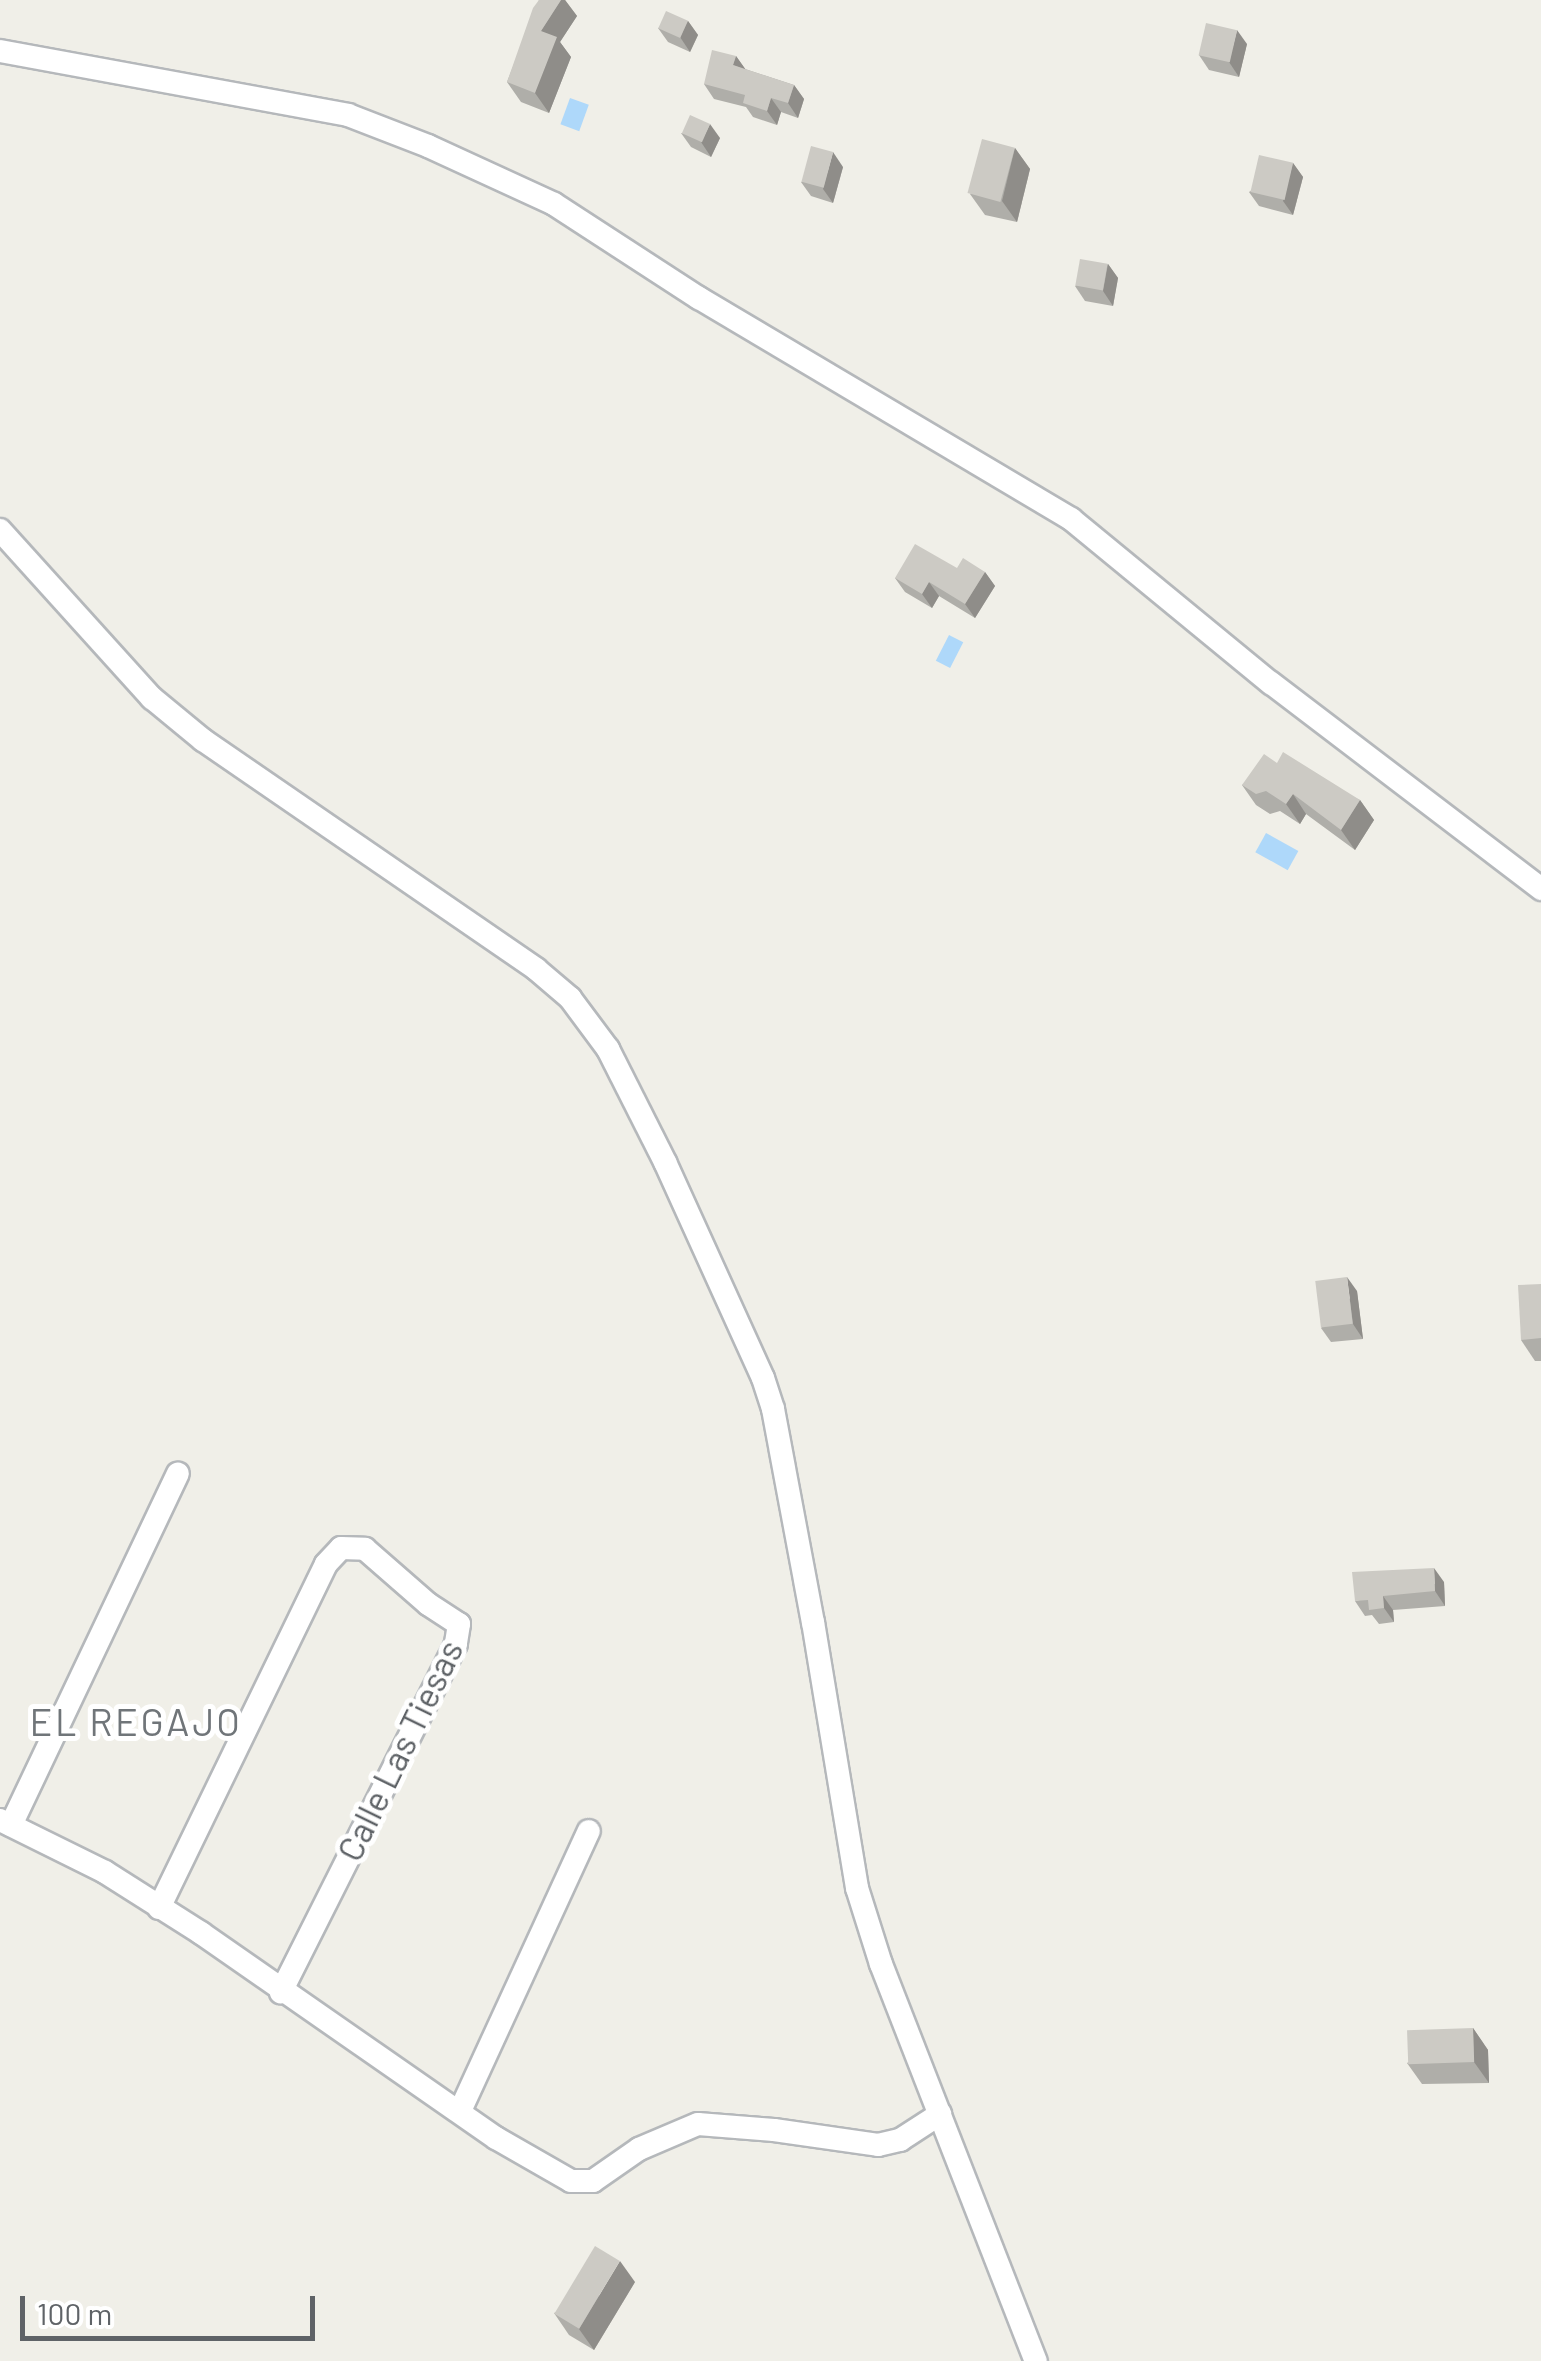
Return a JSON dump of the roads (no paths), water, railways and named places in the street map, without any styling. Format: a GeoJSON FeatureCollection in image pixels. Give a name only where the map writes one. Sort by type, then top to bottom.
{"type":"FeatureCollection","features":[{"type":"Feature","properties":{"kind":"street"},"geometry":{"type":"LineString","coordinates":[[0,51],[228,90],[348,116],[428,146],[554,204],[698,298],[1070,519],[1271,683],[1541,889]]}},
{"type":"Feature","properties":{"kind":"street"},"geometry":{"type":"LineString","coordinates":[[0,530],[124,670],[185,725],[536,970],[570,998],[608,1050],[665,1162],[773,1409],[856,1888],[1036,2361]]}},
{"type":"Feature","properties":{"kind":"street"},"geometry":{"type":"LineString","coordinates":[[178,1474],[6,1822],[104,1872],[460,2112],[571,2180],[593,2181],[639,2149],[698,2124],[878,2145],[900,2140],[940,2114]]}},
{"type":"Feature","properties":{"kind":"street","name":"Calle Las Tiesas"},"geometry":{"type":"LineString","coordinates":[[159,1908],[326,1564],[341,1548],[365,1549],[428,1604],[459,1624],[456,1644],[281,1992]]}},
{"type":"Feature","properties":{"kind":"street"},"geometry":{"type":"LineString","coordinates":[[460,2112],[589,1831]]}},
{"type":"Feature","properties":{"kind":"water"},"geometry":{"type":"Polygon","coordinates":[[[570,98],[589,105],[579,131],[560,124],[570,98]]]}},
{"type":"Feature","properties":{"kind":"water"},"geometry":{"type":"Polygon","coordinates":[[[949,635],[963,642],[950,668],[936,661],[949,635]]]}},
{"type":"Feature","properties":{"kind":"water"},"geometry":{"type":"Polygon","coordinates":[[[1266,833],[1298,851],[1288,870],[1255,852],[1266,833]]]}},
{"type":"Feature","properties":{"kind":"district","name":"EL REGAJO"},"geometry":{"type":"Point","coordinates":[136,1722]}}]}
